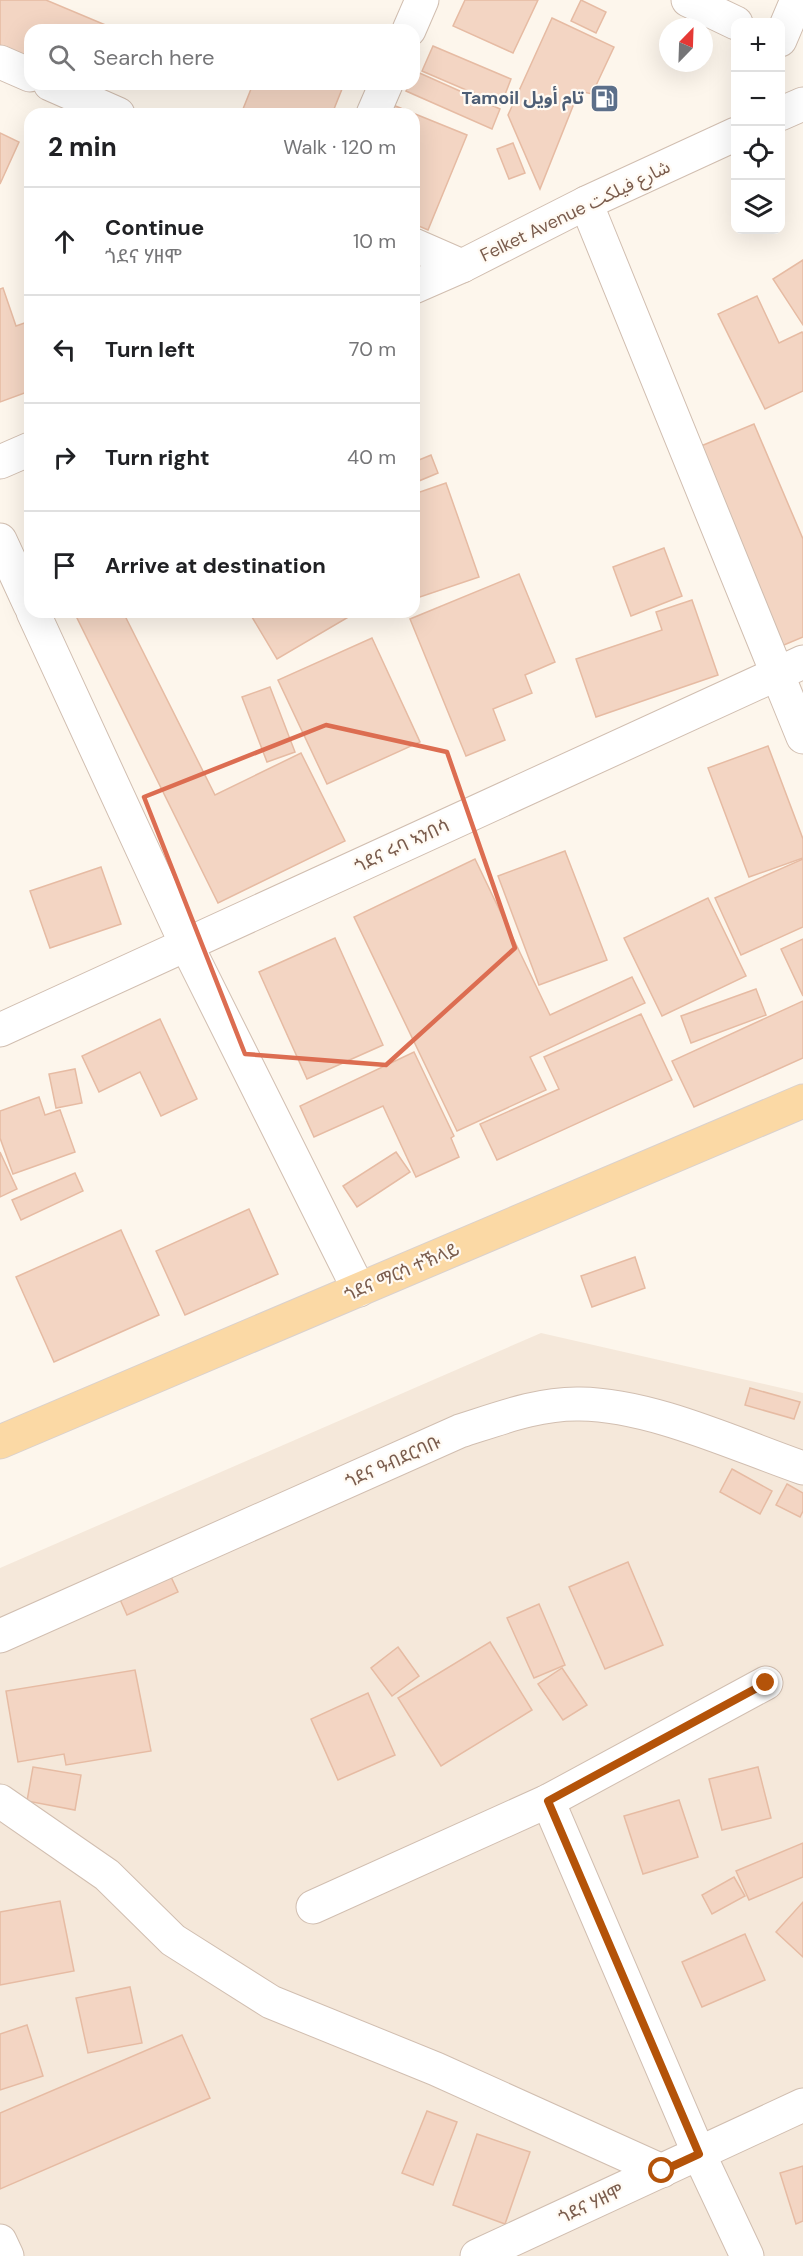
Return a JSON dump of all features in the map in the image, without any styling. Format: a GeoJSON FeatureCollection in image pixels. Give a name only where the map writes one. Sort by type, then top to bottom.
{"type":"FeatureCollection","features":[{"type":"Feature","properties":{"kind":"main road","name":"ጎደና ማርሳ ተኽላይ"},"geometry":{"type":"LineString","coordinates":[[0,1442],[803,1101]]}},
{"type":"Feature","properties":{"kind":"street"},"geometry":{"type":"LineString","coordinates":[[412,24],[422,0]]}},
{"type":"Feature","properties":{"kind":"street"},"geometry":{"type":"LineString","coordinates":[[688,0],[731,21]]}},
{"type":"Feature","properties":{"kind":"street"},"geometry":{"type":"LineString","coordinates":[[785,30],[797,0]]}},
{"type":"Feature","properties":{"kind":"street"},"geometry":{"type":"LineString","coordinates":[[785,45],[803,56]]}},
{"type":"Feature","properties":{"kind":"street"},"geometry":{"type":"LineString","coordinates":[[0,62],[24,72]]}},
{"type":"Feature","properties":{"kind":"street"},"geometry":{"type":"LineString","coordinates":[[64,90],[104,108]]}},
{"type":"Feature","properties":{"kind":"street"},"geometry":{"type":"LineString","coordinates":[[376,108],[383,90]]}},
{"type":"Feature","properties":{"kind":"street"},"geometry":{"type":"LineString","coordinates":[[785,112],[803,104]]}},
{"type":"Feature","properties":{"kind":"street","name":"Felket Avenue شارع فيلكت"},"geometry":{"type":"LineString","coordinates":[[420,284],[462,266],[586,203],[731,136]]}},
{"type":"Feature","properties":{"kind":"street"},"geometry":{"type":"LineString","coordinates":[[586,203],[789,668],[803,737]]}},
{"type":"Feature","properties":{"kind":"street"},"geometry":{"type":"LineString","coordinates":[[420,248],[462,266]]}},
{"type":"Feature","properties":{"kind":"street"},"geometry":{"type":"LineString","coordinates":[[0,462],[24,452]]}},
{"type":"Feature","properties":{"kind":"street"},"geometry":{"type":"LineString","coordinates":[[0,540],[24,592]]}},
{"type":"Feature","properties":{"kind":"street"},"geometry":{"type":"LineString","coordinates":[[36,618],[187,946],[359,1290]]}},
{"type":"Feature","properties":{"kind":"street","name":"ጎደና ሩባ ኣንበሳ"},"geometry":{"type":"LineString","coordinates":[[0,1030],[789,668]]}},
{"type":"Feature","properties":{"kind":"street","name":"ጎደና ዓብደርባቡ"},"geometry":{"type":"LineString","coordinates":[[0,1636],[460,1431],[515,1413],[578,1403],[636,1409],[803,1468]]}},
{"type":"Feature","properties":{"kind":"street"},"geometry":{"type":"LineString","coordinates":[[313,1907],[548,1801],[766,1683]]}},
{"type":"Feature","properties":{"kind":"street"},"geometry":{"type":"LineString","coordinates":[[0,1801],[107,1875],[172,1940],[271,2001],[436,2069],[662,2171]]}},
{"type":"Feature","properties":{"kind":"street"},"geometry":{"type":"LineString","coordinates":[[548,1801],[699,2154],[747,2256]]}},
{"type":"Feature","properties":{"kind":"street","name":"ጎደና ሃዘሞ"},"geometry":{"type":"LineString","coordinates":[[477,2256],[803,2105]]}},
{"type":"Feature","properties":{"kind":"street"},"geometry":{"type":"LineString","coordinates":[[0,2241],[7,2256]]}},
{"type":"Feature","properties":{"kind":"highlighted area"},"geometry":{"type":"Polygon","coordinates":[[[326,725],[447,752],[515,948],[386,1065],[245,1054],[144,797],[326,725]]]}},
{"type":"Feature","properties":{"kind":"shaded area"},"geometry":{"type":"Polygon","coordinates":[[[541,1333],[803,1393],[803,2256],[0,2256],[0,1568],[541,1333]]]}},
{"type":"Feature","properties":{"kind":"building"},"geometry":{"type":"Polygon","coordinates":[[[0,0],[46,0],[103,24],[24,24],[24,56],[0,46],[0,0]]]}},
{"type":"Feature","properties":{"kind":"building"},"geometry":{"type":"Polygon","coordinates":[[[465,0],[538,0],[513,53],[453,26],[465,0]]]}},
{"type":"Feature","properties":{"kind":"building"},"geometry":{"type":"Polygon","coordinates":[[[581,0],[606,12],[596,33],[571,21],[581,0]]]}},
{"type":"Feature","properties":{"kind":"building"},"geometry":{"type":"Polygon","coordinates":[[[552,18],[614,47],[592,94],[579,91],[540,189],[508,115],[552,18]]]}},
{"type":"Feature","properties":{"kind":"building"},"geometry":{"type":"Polygon","coordinates":[[[433,46],[511,79],[501,105],[422,71],[433,46]]]}},
{"type":"Feature","properties":{"kind":"building"},"geometry":{"type":"Polygon","coordinates":[[[420,73],[500,109],[492,129],[406,91],[420,90],[420,73]]]}},
{"type":"Feature","properties":{"kind":"building"},"geometry":{"type":"Polygon","coordinates":[[[251,90],[342,90],[334,108],[243,108],[251,90]]]}},
{"type":"Feature","properties":{"kind":"building"},"geometry":{"type":"Polygon","coordinates":[[[420,116],[467,135],[428,230],[420,227],[420,116]]]}},
{"type":"Feature","properties":{"kind":"building"},"geometry":{"type":"Polygon","coordinates":[[[0,133],[19,142],[0,184],[0,133]]]}},
{"type":"Feature","properties":{"kind":"building"},"geometry":{"type":"Polygon","coordinates":[[[513,143],[525,173],[509,179],[497,149],[513,143]]]}},
{"type":"Feature","properties":{"kind":"building"},"geometry":{"type":"Polygon","coordinates":[[[803,260],[803,325],[773,279],[803,260]]]}},
{"type":"Feature","properties":{"kind":"building"},"geometry":{"type":"Polygon","coordinates":[[[3,288],[16,326],[24,323],[24,393],[0,402],[0,289],[3,288]]]}},
{"type":"Feature","properties":{"kind":"building"},"geometry":{"type":"Polygon","coordinates":[[[757,296],[779,343],[802,332],[803,334],[803,391],[765,409],[718,314],[757,296]]]}},
{"type":"Feature","properties":{"kind":"building"},"geometry":{"type":"Polygon","coordinates":[[[754,424],[803,539],[803,637],[765,653],[677,456],[754,424]]]}},
{"type":"Feature","properties":{"kind":"building"},"geometry":{"type":"Polygon","coordinates":[[[431,455],[438,473],[420,480],[420,460],[431,455]]]}},
{"type":"Feature","properties":{"kind":"building"},"geometry":{"type":"Polygon","coordinates":[[[446,483],[479,577],[420,597],[420,492],[446,483]]]}},
{"type":"Feature","properties":{"kind":"building"},"geometry":{"type":"Polygon","coordinates":[[[664,548],[682,596],[631,616],[613,567],[664,548]]]}},
{"type":"Feature","properties":{"kind":"building"},"geometry":{"type":"Polygon","coordinates":[[[519,574],[555,662],[525,675],[532,693],[493,709],[505,740],[466,756],[410,619],[420,618],[420,615],[519,574]]]}},
{"type":"Feature","properties":{"kind":"building"},"geometry":{"type":"Polygon","coordinates":[[[692,600],[718,675],[596,717],[576,659],[662,630],[656,612],[692,600]]]}},
{"type":"Feature","properties":{"kind":"building"},"geometry":{"type":"Polygon","coordinates":[[[77,618],[126,618],[215,795],[301,753],[345,841],[218,903],[77,618]]]}},
{"type":"Feature","properties":{"kind":"building"},"geometry":{"type":"Polygon","coordinates":[[[253,618],[347,618],[277,659],[253,618]]]}},
{"type":"Feature","properties":{"kind":"building"},"geometry":{"type":"Polygon","coordinates":[[[372,638],[420,742],[327,784],[278,680],[372,638]]]}},
{"type":"Feature","properties":{"kind":"building"},"geometry":{"type":"Polygon","coordinates":[[[270,687],[295,752],[267,762],[242,697],[270,687]]]}},
{"type":"Feature","properties":{"kind":"building"},"geometry":{"type":"Polygon","coordinates":[[[768,746],[803,839],[803,858],[749,877],[708,768],[768,746]]]}},
{"type":"Feature","properties":{"kind":"building"},"geometry":{"type":"Polygon","coordinates":[[[565,851],[607,960],[539,985],[498,876],[565,851]]]}},
{"type":"Feature","properties":{"kind":"building"},"geometry":{"type":"Polygon","coordinates":[[[475,859],[550,1015],[632,977],[645,1003],[530,1057],[546,1090],[457,1131],[354,917],[475,859]]]}},
{"type":"Feature","properties":{"kind":"building"},"geometry":{"type":"Polygon","coordinates":[[[803,859],[803,927],[741,955],[715,898],[803,859]]]}},
{"type":"Feature","properties":{"kind":"building"},"geometry":{"type":"Polygon","coordinates":[[[101,867],[121,924],[50,948],[30,891],[101,867]]]}},
{"type":"Feature","properties":{"kind":"building"},"geometry":{"type":"Polygon","coordinates":[[[708,898],[746,976],[662,1016],[624,938],[708,898]]]}},
{"type":"Feature","properties":{"kind":"building"},"geometry":{"type":"Polygon","coordinates":[[[335,938],[383,1045],[307,1079],[259,972],[335,938]]]}},
{"type":"Feature","properties":{"kind":"building"},"geometry":{"type":"Polygon","coordinates":[[[803,939],[803,996],[781,949],[803,939]]]}},
{"type":"Feature","properties":{"kind":"building"},"geometry":{"type":"Polygon","coordinates":[[[756,989],[766,1015],[691,1043],[681,1016],[756,989]]]}},
{"type":"Feature","properties":{"kind":"building"},"geometry":{"type":"Polygon","coordinates":[[[803,1001],[803,1058],[694,1107],[672,1061],[803,1001]]]}},
{"type":"Feature","properties":{"kind":"building"},"geometry":{"type":"Polygon","coordinates":[[[641,1014],[672,1080],[497,1160],[480,1124],[559,1089],[544,1057],[641,1014]]]}},
{"type":"Feature","properties":{"kind":"building"},"geometry":{"type":"Polygon","coordinates":[[[160,1019],[197,1099],[161,1116],[140,1072],[99,1092],[82,1056],[160,1019]]]}},
{"type":"Feature","properties":{"kind":"building"},"geometry":{"type":"Polygon","coordinates":[[[414,1052],[454,1136],[451,1138],[459,1157],[416,1177],[383,1106],[314,1137],[300,1106],[414,1052]]]}},
{"type":"Feature","properties":{"kind":"building"},"geometry":{"type":"Polygon","coordinates":[[[75,1069],[82,1103],[56,1108],[49,1074],[75,1069]]]}},
{"type":"Feature","properties":{"kind":"building"},"geometry":{"type":"Polygon","coordinates":[[[39,1097],[45,1115],[60,1110],[75,1152],[13,1174],[0,1138],[0,1111],[39,1097]]]}},
{"type":"Feature","properties":{"kind":"building"},"geometry":{"type":"Polygon","coordinates":[[[0,1152],[17,1189],[0,1197],[0,1152]]]}},
{"type":"Feature","properties":{"kind":"building"},"geometry":{"type":"Polygon","coordinates":[[[396,1152],[410,1172],[357,1207],[343,1186],[396,1152]]]}},
{"type":"Feature","properties":{"kind":"building"},"geometry":{"type":"Polygon","coordinates":[[[75,1173],[83,1191],[21,1220],[12,1200],[75,1173]]]}},
{"type":"Feature","properties":{"kind":"building"},"geometry":{"type":"Polygon","coordinates":[[[249,1209],[278,1274],[185,1315],[156,1251],[249,1209]]]}},
{"type":"Feature","properties":{"kind":"building"},"geometry":{"type":"Polygon","coordinates":[[[121,1230],[159,1315],[54,1362],[16,1277],[121,1230]]]}},
{"type":"Feature","properties":{"kind":"building"},"geometry":{"type":"Polygon","coordinates":[[[635,1257],[645,1288],[592,1307],[581,1276],[635,1257]]]}},
{"type":"Feature","properties":{"kind":"building"},"geometry":{"type":"Polygon","coordinates":[[[750,1388],[800,1402],[794,1419],[745,1405],[750,1388]]]}},
{"type":"Feature","properties":{"kind":"building"},"geometry":{"type":"Polygon","coordinates":[[[732,1469],[772,1491],[760,1514],[720,1492],[732,1469]]]}},
{"type":"Feature","properties":{"kind":"building"},"geometry":{"type":"Polygon","coordinates":[[[787,1484],[803,1493],[803,1511],[800,1517],[776,1505],[787,1484]]]}},
{"type":"Feature","properties":{"kind":"building"},"geometry":{"type":"Polygon","coordinates":[[[628,1562],[663,1645],[605,1669],[569,1587],[628,1562]]]}},
{"type":"Feature","properties":{"kind":"building"},"geometry":{"type":"Polygon","coordinates":[[[165,1564],[178,1592],[127,1615],[114,1586],[165,1564]]]}},
{"type":"Feature","properties":{"kind":"building"},"geometry":{"type":"Polygon","coordinates":[[[539,1604],[565,1665],[534,1678],[507,1618],[539,1604]]]}},
{"type":"Feature","properties":{"kind":"building"},"geometry":{"type":"Polygon","coordinates":[[[490,1642],[532,1710],[441,1766],[398,1698],[490,1642]]]}},
{"type":"Feature","properties":{"kind":"building"},"geometry":{"type":"Polygon","coordinates":[[[398,1647],[419,1676],[392,1696],[371,1668],[398,1647]]]}},
{"type":"Feature","properties":{"kind":"building"},"geometry":{"type":"Polygon","coordinates":[[[562,1668],[587,1705],[563,1720],[538,1684],[562,1668]]]}},
{"type":"Feature","properties":{"kind":"building"},"geometry":{"type":"Polygon","coordinates":[[[135,1670],[151,1751],[66,1765],[64,1754],[18,1762],[6,1691],[135,1670]]]}},
{"type":"Feature","properties":{"kind":"building"},"geometry":{"type":"Polygon","coordinates":[[[368,1693],[395,1755],[338,1780],[311,1719],[368,1693]]]}},
{"type":"Feature","properties":{"kind":"building"},"geometry":{"type":"Polygon","coordinates":[[[33,1767],[81,1775],[75,1810],[27,1801],[33,1767]]]}},
{"type":"Feature","properties":{"kind":"building"},"geometry":{"type":"Polygon","coordinates":[[[758,1767],[771,1818],[722,1830],[709,1779],[758,1767]]]}},
{"type":"Feature","properties":{"kind":"building"},"geometry":{"type":"Polygon","coordinates":[[[679,1800],[698,1857],[643,1874],[624,1816],[679,1800]]]}},
{"type":"Feature","properties":{"kind":"building"},"geometry":{"type":"Polygon","coordinates":[[[803,1843],[803,1877],[749,1900],[736,1871],[803,1843]]]}},
{"type":"Feature","properties":{"kind":"building"},"geometry":{"type":"Polygon","coordinates":[[[734,1877],[745,1896],[712,1914],[702,1895],[734,1877]]]}},
{"type":"Feature","properties":{"kind":"building"},"geometry":{"type":"Polygon","coordinates":[[[60,1901],[74,1971],[0,1985],[0,1912],[60,1901]]]}},
{"type":"Feature","properties":{"kind":"building"},"geometry":{"type":"Polygon","coordinates":[[[803,1902],[803,1957],[776,1932],[803,1902]]]}},
{"type":"Feature","properties":{"kind":"building"},"geometry":{"type":"Polygon","coordinates":[[[745,1934],[765,1980],[702,2007],[682,1962],[745,1934]]]}},
{"type":"Feature","properties":{"kind":"building"},"geometry":{"type":"Polygon","coordinates":[[[130,1987],[142,2043],[88,2053],[76,1998],[130,1987]]]}},
{"type":"Feature","properties":{"kind":"building"},"geometry":{"type":"Polygon","coordinates":[[[27,2025],[43,2076],[0,2090],[0,2034],[27,2025]]]}},
{"type":"Feature","properties":{"kind":"building"},"geometry":{"type":"Polygon","coordinates":[[[182,2035],[210,2098],[0,2189],[0,2113],[182,2035]]]}},
{"type":"Feature","properties":{"kind":"building"},"geometry":{"type":"Polygon","coordinates":[[[427,2111],[457,2122],[433,2185],[402,2173],[427,2111]]]}},
{"type":"Feature","properties":{"kind":"building"},"geometry":{"type":"Polygon","coordinates":[[[477,2134],[530,2152],[505,2224],[453,2205],[477,2134]]]}},
{"type":"Feature","properties":{"kind":"building"},"geometry":{"type":"Polygon","coordinates":[[[803,2166],[803,2221],[796,2224],[780,2173],[803,2166]]]}},
{"type":"Feature","properties":{"kind":"place","name":"Tamoil تام أويل"},"geometry":{"type":"Point","coordinates":[605,98]}},
{"type":"Feature","properties":{"kind":"route"},"geometry":{"type":"LineString","coordinates":[[662,2171],[699,2154],[548,1801],[766,1683]]}}]}
